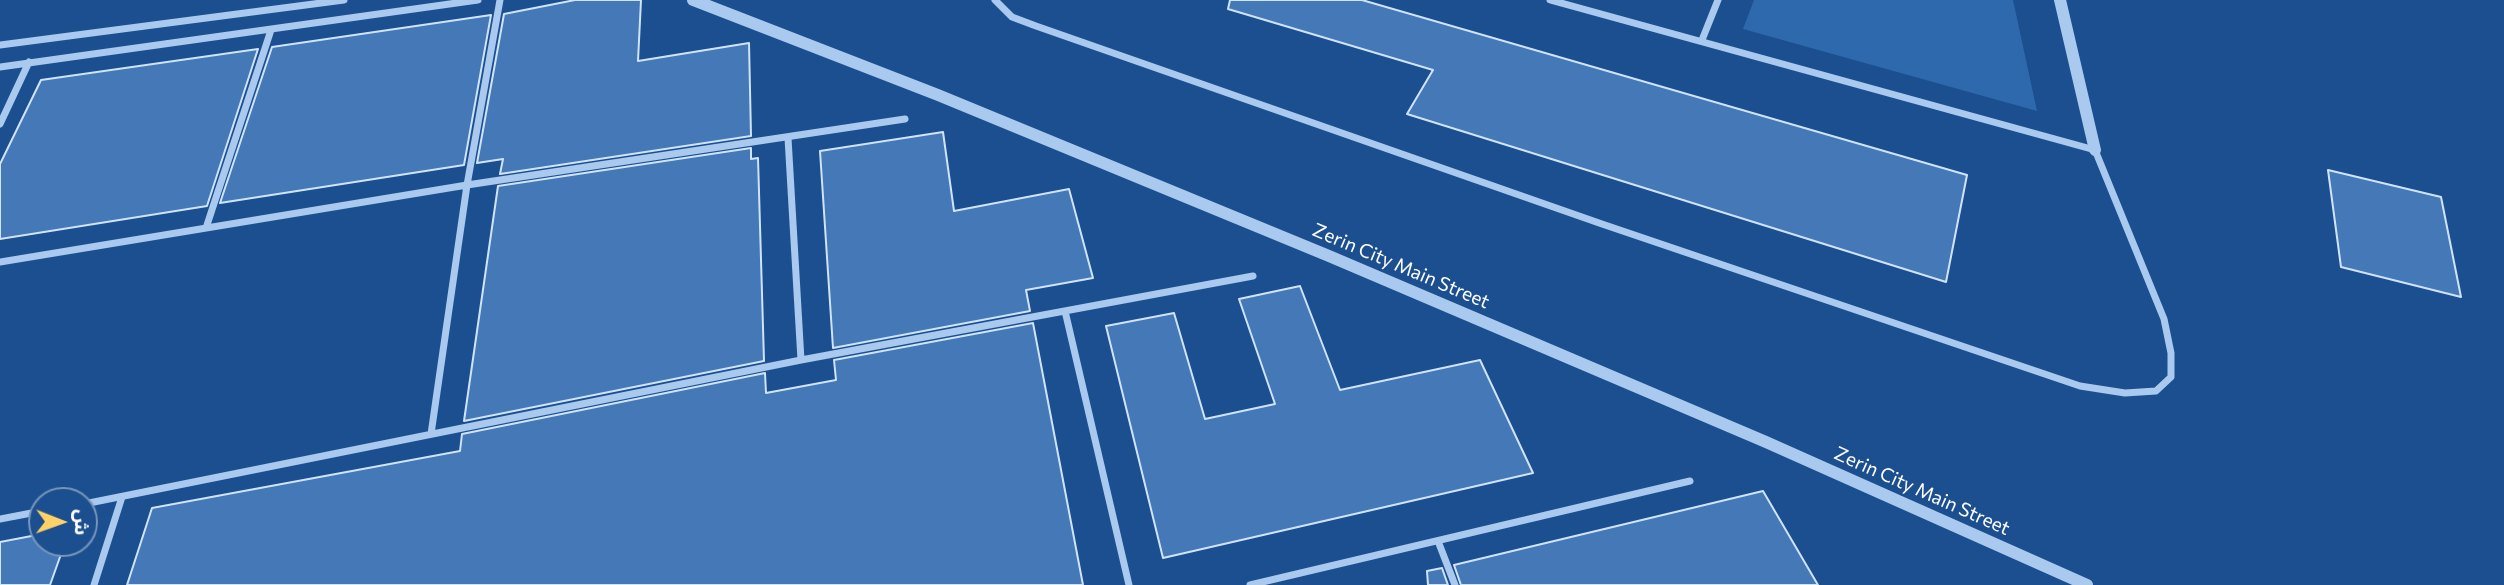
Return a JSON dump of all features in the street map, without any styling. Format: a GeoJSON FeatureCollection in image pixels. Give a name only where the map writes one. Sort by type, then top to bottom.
{"type":"FeatureCollection","features":[{"type":"Feature","properties":{"kind":"street"},"geometry":{"type":"LineString","coordinates":[[0,45],[344,0]]}},
{"type":"Feature","properties":{"kind":"street"},"geometry":{"type":"LineString","coordinates":[[0,67],[478,0]]}},
{"type":"Feature","properties":{"kind":"street"},"geometry":{"type":"LineString","coordinates":[[431,435],[467,185],[500,0]]}},
{"type":"Feature","properties":{"kind":"street","name":"Zerin City Main Street"},"geometry":{"type":"LineString","coordinates":[[693,0],[937,95],[1329,256],[1766,442],[2087,585]]}},
{"type":"Feature","properties":{"kind":"street"},"geometry":{"type":"LineString","coordinates":[[995,0],[1012,17],[1036,26],[1602,224],[2080,386],[2125,393],[2156,390],[2171,377],[2171,353],[2164,319],[2095,150],[2060,0]]}},
{"type":"Feature","properties":{"kind":"street"},"geometry":{"type":"LineString","coordinates":[[1550,0],[2095,150]]}},
{"type":"Feature","properties":{"kind":"street"},"geometry":{"type":"LineString","coordinates":[[1702,40],[1718,0]]}},
{"type":"Feature","properties":{"kind":"street"},"geometry":{"type":"LineString","coordinates":[[206,228],[271,30]]}},
{"type":"Feature","properties":{"kind":"street"},"geometry":{"type":"LineString","coordinates":[[0,124],[29,62]]}},
{"type":"Feature","properties":{"kind":"street"},"geometry":{"type":"LineString","coordinates":[[0,262],[467,185],[905,119]]}},
{"type":"Feature","properties":{"kind":"street"},"geometry":{"type":"LineString","coordinates":[[788,138],[800,360]]}},
{"type":"Feature","properties":{"kind":"street"},"geometry":{"type":"LineString","coordinates":[[98,501],[800,360],[1253,276]]}},
{"type":"Feature","properties":{"kind":"street"},"geometry":{"type":"LineString","coordinates":[[1065,311],[1129,585]]}},
{"type":"Feature","properties":{"kind":"street"},"geometry":{"type":"LineString","coordinates":[[1250,585],[1690,481]]}},
{"type":"Feature","properties":{"kind":"street"},"geometry":{"type":"LineString","coordinates":[[94,585],[122,497]]}},
{"type":"Feature","properties":{"kind":"street"},"geometry":{"type":"LineString","coordinates":[[0,519],[28,514]]}},
{"type":"Feature","properties":{"kind":"street"},"geometry":{"type":"LineString","coordinates":[[1438,541],[1455,585]]}},
{"type":"Feature","properties":{"kind":"shaded area"},"geometry":{"type":"Polygon","coordinates":[[[1754,0],[2013,0],[2037,111],[1743,29],[1754,0]]]}},
{"type":"Feature","properties":{"kind":"building"},"geometry":{"type":"Polygon","coordinates":[[[575,0],[641,0],[638,61],[749,43],[751,136],[500,174],[503,159],[477,163],[504,14],[575,0]]]}},
{"type":"Feature","properties":{"kind":"building"},"geometry":{"type":"Polygon","coordinates":[[[1230,0],[1362,0],[1967,175],[1946,282],[1407,114],[1433,70],[1228,9],[1230,0]]]}},
{"type":"Feature","properties":{"kind":"building"},"geometry":{"type":"Polygon","coordinates":[[[491,15],[464,165],[220,203],[272,47],[491,15]]]}},
{"type":"Feature","properties":{"kind":"building"},"geometry":{"type":"Polygon","coordinates":[[[258,49],[207,206],[0,239],[0,164],[41,80],[258,49]]]}},
{"type":"Feature","properties":{"kind":"building"},"geometry":{"type":"Polygon","coordinates":[[[943,132],[954,211],[1069,189],[1093,278],[1026,290],[1030,311],[833,348],[820,151],[943,132]]]}},
{"type":"Feature","properties":{"kind":"building"},"geometry":{"type":"Polygon","coordinates":[[[751,148],[751,159],[758,158],[764,361],[464,421],[498,186],[751,148]]]}},
{"type":"Feature","properties":{"kind":"building"},"geometry":{"type":"Polygon","coordinates":[[[2328,170],[2441,197],[2461,297],[2341,267],[2328,170]]]}},
{"type":"Feature","properties":{"kind":"building"},"geometry":{"type":"Polygon","coordinates":[[[1300,286],[1340,390],[1480,360],[1533,473],[1163,558],[1106,326],[1174,313],[1205,419],[1275,404],[1239,299],[1300,286]]]}},
{"type":"Feature","properties":{"kind":"building"},"geometry":{"type":"Polygon","coordinates":[[[1033,323],[1083,585],[127,585],[152,508],[460,451],[462,434],[765,373],[766,393],[836,380],[834,360],[1033,323]]]}},
{"type":"Feature","properties":{"kind":"building"},"geometry":{"type":"Polygon","coordinates":[[[1763,491],[1818,585],[1461,585],[1454,565],[1763,491]]]}},
{"type":"Feature","properties":{"kind":"building"},"geometry":{"type":"Polygon","coordinates":[[[28,537],[28,557],[60,557],[50,585],[0,585],[0,542],[28,537]]]}},
{"type":"Feature","properties":{"kind":"building"},"geometry":{"type":"Polygon","coordinates":[[[1442,568],[1448,585],[1428,585],[1427,571],[1442,568]]]}}]}
